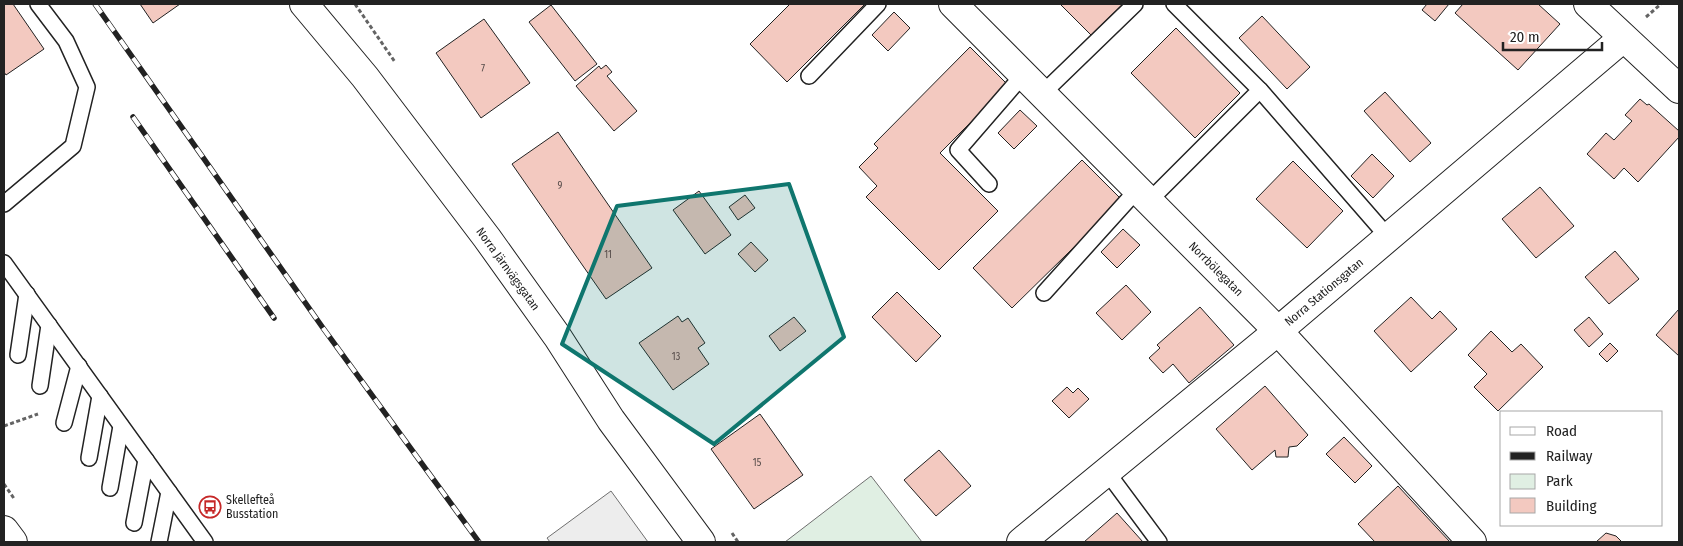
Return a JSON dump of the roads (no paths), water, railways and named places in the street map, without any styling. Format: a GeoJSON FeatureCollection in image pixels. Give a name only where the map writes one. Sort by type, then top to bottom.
{"type":"FeatureCollection","features":[{"type":"Feature","properties":{"kind":"street","name":"Norra Järnvägsgatan"},"geometry":{"type":"LineString","coordinates":[[304,4],[365,77],[487,238],[557,336],[611,420],[701,542]]}},
{"type":"Feature","properties":{"kind":"street","name":"Norrbölegatan"},"geometry":{"type":"LineString","coordinates":[[953,4],[1278,331],[1472,542]]}},
{"type":"Feature","properties":{"kind":"street"},"geometry":{"type":"LineString","coordinates":[[1588,4],[1679,90]]}},
{"type":"Feature","properties":{"kind":"street","name":"Norra Stationsgatan"},"geometry":{"type":"LineString","coordinates":[[1021,542],[1278,331],[1623,38]]}},
{"type":"Feature","properties":{"kind":"street"},"geometry":{"type":"LineString","coordinates":[[4,530],[13,542]]}},
{"type":"Feature","properties":{"kind":"lane"},"geometry":{"type":"LineString","coordinates":[[4,204],[73,146],[87,87],[66,41],[38,4]]}},
{"type":"Feature","properties":{"kind":"lane"},"geometry":{"type":"LineString","coordinates":[[809,76],[878,4]]}},
{"type":"Feature","properties":{"kind":"lane"},"geometry":{"type":"LineString","coordinates":[[1042,94],[1135,4]]}},
{"type":"Feature","properties":{"kind":"lane"},"geometry":{"type":"LineString","coordinates":[[1174,4],[1260,90],[1388,237]]}},
{"type":"Feature","properties":{"kind":"lane"},"geometry":{"type":"LineString","coordinates":[[989,184],[958,150],[1023,75]]}},
{"type":"Feature","properties":{"kind":"lane"},"geometry":{"type":"LineString","coordinates":[[1044,293],[1143,195],[1260,90]]}},
{"type":"Feature","properties":{"kind":"lane"},"geometry":{"type":"LineString","coordinates":[[4,263],[205,542]]}},
{"type":"Feature","properties":{"kind":"lane"},"geometry":{"type":"LineString","coordinates":[[18,355],[27,294]]}},
{"type":"Feature","properties":{"kind":"lane"},"geometry":{"type":"LineString","coordinates":[[40,386],[49,325]]}},
{"type":"Feature","properties":{"kind":"lane"},"geometry":{"type":"LineString","coordinates":[[64,423],[79,366]]}},
{"type":"Feature","properties":{"kind":"lane"},"geometry":{"type":"LineString","coordinates":[[89,458],[100,396]]}},
{"type":"Feature","properties":{"kind":"lane"},"geometry":{"type":"LineString","coordinates":[[110,488],[121,426]]}},
{"type":"Feature","properties":{"kind":"lane"},"geometry":{"type":"LineString","coordinates":[[134,523],[146,460]]}},
{"type":"Feature","properties":{"kind":"lane"},"geometry":{"type":"LineString","coordinates":[[1107,472],[1159,542]]}},
{"type":"Feature","properties":{"kind":"lane"},"geometry":{"type":"LineString","coordinates":[[159,542],[169,492]]}},
{"type":"Feature","properties":{"kind":"lane"},"geometry":{"type":"LineString","coordinates":[[189,542],[192,525]]}},
{"type":"Feature","properties":{"kind":"railway"},"geometry":{"type":"LineString","coordinates":[[95,4],[323,328],[479,542]]}},
{"type":"Feature","properties":{"kind":"railway"},"geometry":{"type":"LineString","coordinates":[[133,117],[274,318]]}},
{"type":"Feature","properties":{"kind":"place","name":"Skellefteå Busstation"},"geometry":{"type":"Point","coordinates":[210,507]}}]}
